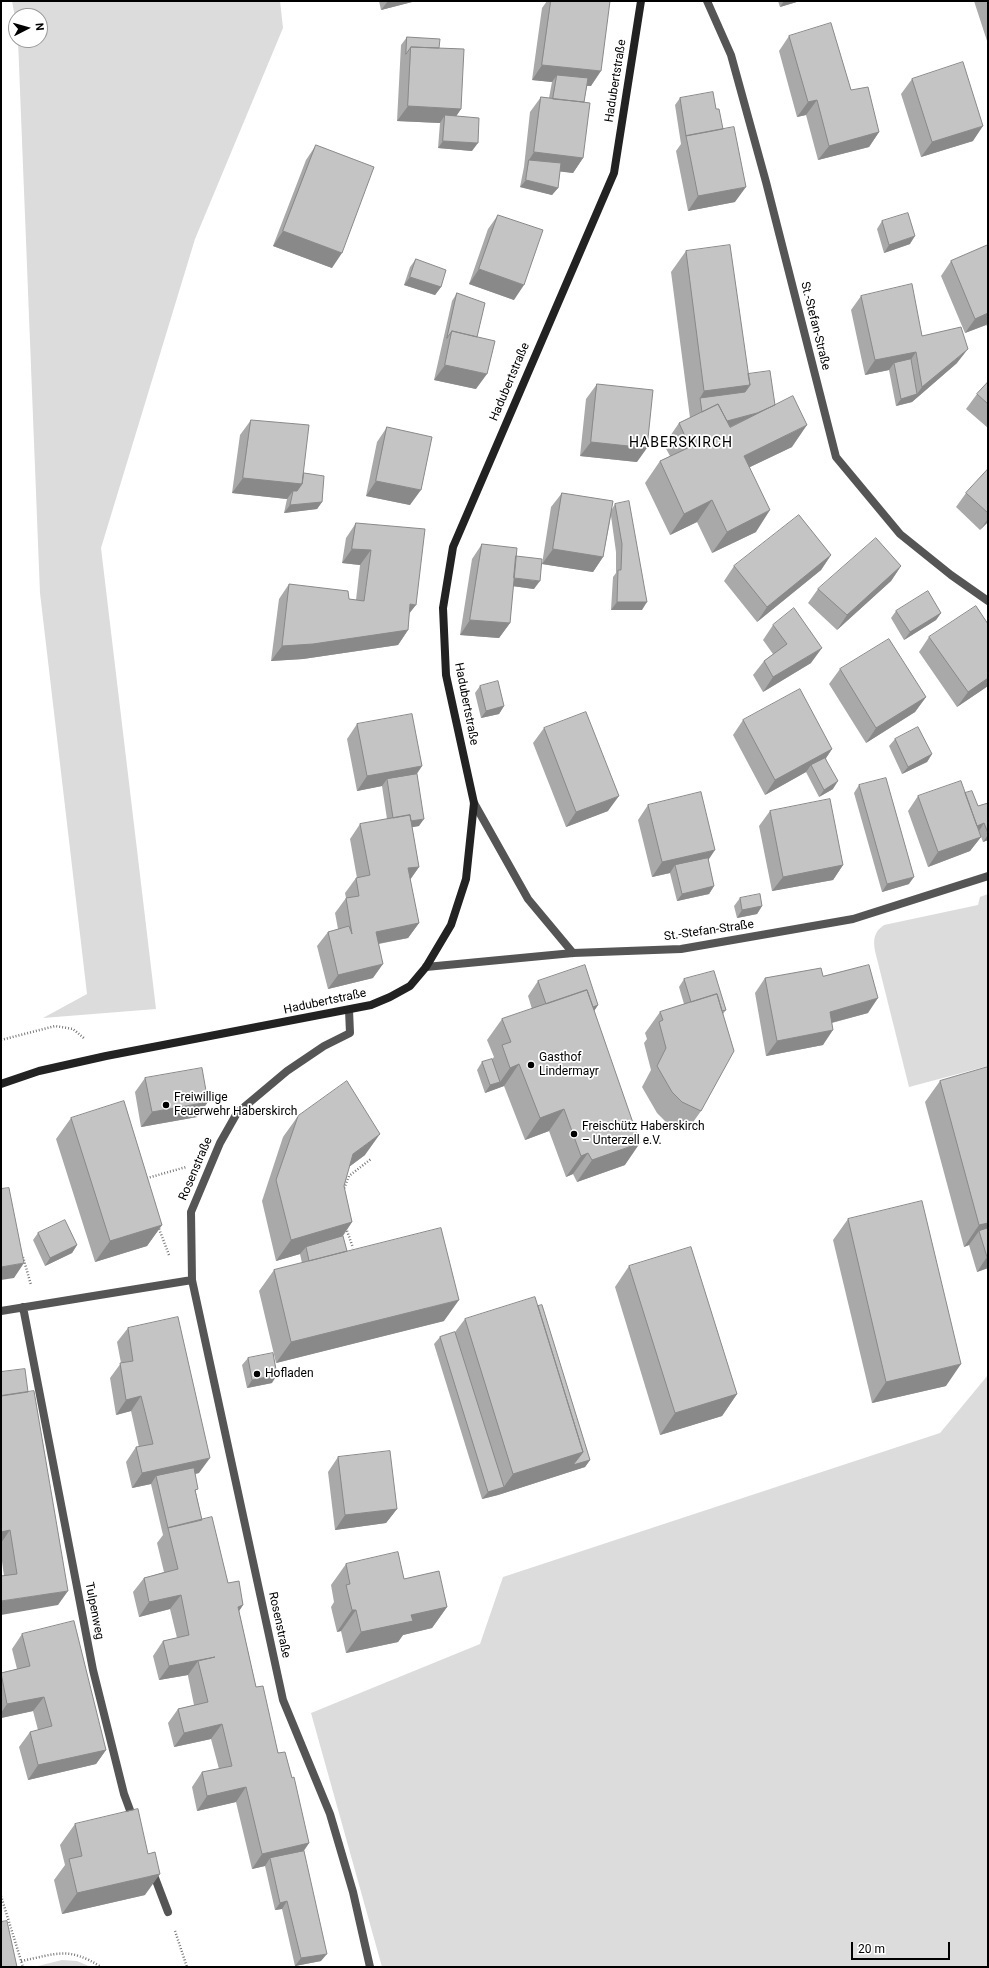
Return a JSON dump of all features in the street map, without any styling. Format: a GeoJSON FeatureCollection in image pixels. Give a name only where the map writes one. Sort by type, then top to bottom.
{"type":"FeatureCollection","features":[{"type":"Feature","properties":{"kind":"street","name":"Hadubertstraße"},"geometry":{"type":"LineString","coordinates":[[1,1084],[39,1071],[106,1056],[370,1005],[390,997],[410,986],[426,967],[451,924],[466,879],[474,803],[446,675],[443,608],[453,547],[614,173],[641,1]]}},
{"type":"Feature","properties":{"kind":"street","name":"St.-Stefan-Straße"},"geometry":{"type":"LineString","coordinates":[[707,1],[732,55],[836,457],[900,534],[951,575],[988,601]]}},
{"type":"Feature","properties":{"kind":"street"},"geometry":{"type":"LineString","coordinates":[[474,803],[528,899],[573,953]]}},
{"type":"Feature","properties":{"kind":"street","name":"St.-Stefan-Straße"},"geometry":{"type":"LineString","coordinates":[[426,967],[573,953],[682,949],[853,919],[988,876]]}},
{"type":"Feature","properties":{"kind":"street","name":"Rosenstraße"},"geometry":{"type":"LineString","coordinates":[[349,1010],[350,1033],[324,1046],[287,1071],[237,1113],[212,1160],[191,1212],[192,1280],[283,1700],[330,1814],[353,1892],[370,1967]]}},
{"type":"Feature","properties":{"kind":"street"},"geometry":{"type":"LineString","coordinates":[[1,1311],[192,1280]]}},
{"type":"Feature","properties":{"kind":"street","name":"Tulpenweg"},"geometry":{"type":"LineString","coordinates":[[23,1307],[93,1670],[124,1794],[138,1831]]}},
{"type":"Feature","properties":{"kind":"street"},"geometry":{"type":"LineString","coordinates":[[149,1860],[168,1912]]}},
{"type":"Feature","properties":{"kind":"path"},"geometry":{"type":"LineString","coordinates":[[1,1040],[55,1026],[73,1029],[106,1056]]}},
{"type":"Feature","properties":{"kind":"path"},"geometry":{"type":"LineString","coordinates":[[340,1197],[349,1176],[371,1159]]}},
{"type":"Feature","properties":{"kind":"path"},"geometry":{"type":"LineString","coordinates":[[142,1179],[212,1160]]}},
{"type":"Feature","properties":{"kind":"path"},"geometry":{"type":"LineString","coordinates":[[140,1173],[144,1187]]}},
{"type":"Feature","properties":{"kind":"path"},"geometry":{"type":"LineString","coordinates":[[157,1224],[178,1282]]}},
{"type":"Feature","properties":{"kind":"path"},"geometry":{"type":"LineString","coordinates":[[346,1226],[353,1248]]}},
{"type":"Feature","properties":{"kind":"path"},"geometry":{"type":"LineString","coordinates":[[21,1251],[38,1304]]}},
{"type":"Feature","properties":{"kind":"path"},"geometry":{"type":"LineString","coordinates":[[1,1896],[23,1967]]}},
{"type":"Feature","properties":{"kind":"path"},"geometry":{"type":"LineString","coordinates":[[168,1912],[187,1967]]}},
{"type":"Feature","properties":{"kind":"path"},"geometry":{"type":"LineString","coordinates":[[21,1961],[66,1952],[86,1958],[102,1967]]}},
{"type":"Feature","properties":{"kind":"shaded area"},"geometry":{"type":"Polygon","coordinates":[[[12,1],[280,1],[283,28],[195,239],[101,548],[156,1009],[43,1018],[87,994],[40,593],[18,48],[48,48],[48,8],[13,8],[12,1]]]}},
{"type":"Feature","properties":{"kind":"shaded area"},"geometry":{"type":"Polygon","coordinates":[[[988,894],[988,1066],[909,1087],[875,951],[874,943],[876,933],[884,925],[978,905],[980,897],[988,894]]]}},
{"type":"Feature","properties":{"kind":"shaded area"},"geometry":{"type":"Polygon","coordinates":[[[988,1375],[988,1967],[382,1967],[311,1713],[480,1644],[503,1577],[940,1433],[988,1375]]]}},
{"type":"Feature","properties":{"kind":"shaded area"},"geometry":{"type":"Polygon","coordinates":[[[62,1960],[77,1961],[91,1967],[34,1967],[62,1960]]]}},
{"type":"Feature","properties":{"kind":"building"},"geometry":{"type":"Polygon","coordinates":[[[551,1],[610,1],[601,71],[542,65],[551,1]]]}},
{"type":"Feature","properties":{"kind":"building"},"geometry":{"type":"Polygon","coordinates":[[[831,23],[851,90],[868,87],[879,132],[829,146],[817,100],[808,102],[789,36],[831,23]]]}},
{"type":"Feature","properties":{"kind":"building"},"geometry":{"type":"Polygon","coordinates":[[[407,37],[440,39],[439,48],[411,47],[406,54],[407,37]]]}},
{"type":"Feature","properties":{"kind":"building"},"geometry":{"type":"Polygon","coordinates":[[[411,47],[464,49],[461,109],[408,106],[411,47]]]}},
{"type":"Feature","properties":{"kind":"building"},"geometry":{"type":"Polygon","coordinates":[[[963,62],[983,126],[932,142],[912,79],[963,62]]]}},
{"type":"Feature","properties":{"kind":"building"},"geometry":{"type":"Polygon","coordinates":[[[557,75],[588,78],[584,102],[553,99],[557,75]]]}},
{"type":"Feature","properties":{"kind":"building"},"geometry":{"type":"Polygon","coordinates":[[[713,92],[716,109],[719,109],[723,129],[686,136],[680,98],[713,92]]]}},
{"type":"Feature","properties":{"kind":"building"},"geometry":{"type":"Polygon","coordinates":[[[541,97],[590,103],[583,158],[534,152],[541,97]]]}},
{"type":"Feature","properties":{"kind":"building"},"geometry":{"type":"Polygon","coordinates":[[[445,115],[479,118],[478,143],[443,141],[445,115]]]}},
{"type":"Feature","properties":{"kind":"building"},"geometry":{"type":"Polygon","coordinates":[[[734,127],[746,187],[698,196],[686,136],[734,127]]]}},
{"type":"Feature","properties":{"kind":"building"},"geometry":{"type":"Polygon","coordinates":[[[316,145],[374,167],[342,253],[283,231],[316,145]]]}},
{"type":"Feature","properties":{"kind":"building"},"geometry":{"type":"Polygon","coordinates":[[[529,160],[561,163],[558,188],[526,180],[529,160]]]}},
{"type":"Feature","properties":{"kind":"building"},"geometry":{"type":"Polygon","coordinates":[[[908,213],[915,236],[889,245],[882,221],[908,213]]]}},
{"type":"Feature","properties":{"kind":"building"},"geometry":{"type":"Polygon","coordinates":[[[498,215],[543,230],[524,285],[479,269],[498,215]]]}},
{"type":"Feature","properties":{"kind":"building"},"geometry":{"type":"Polygon","coordinates":[[[730,245],[750,385],[704,391],[686,251],[730,245]]]}},
{"type":"Feature","properties":{"kind":"building"},"geometry":{"type":"Polygon","coordinates":[[[988,245],[988,313],[975,319],[951,261],[988,245]]]}},
{"type":"Feature","properties":{"kind":"building"},"geometry":{"type":"Polygon","coordinates":[[[416,259],[446,270],[441,287],[410,277],[416,259]]]}},
{"type":"Feature","properties":{"kind":"building"},"geometry":{"type":"Polygon","coordinates":[[[912,284],[922,336],[961,327],[968,349],[922,387],[916,352],[875,360],[861,296],[912,284]]]}},
{"type":"Feature","properties":{"kind":"building"},"geometry":{"type":"Polygon","coordinates":[[[457,293],[485,303],[477,337],[452,331],[447,338],[457,293]]]}},
{"type":"Feature","properties":{"kind":"building"},"geometry":{"type":"Polygon","coordinates":[[[452,331],[495,341],[487,374],[445,365],[452,331]]]}},
{"type":"Feature","properties":{"kind":"building"},"geometry":{"type":"Polygon","coordinates":[[[911,359],[917,394],[901,399],[894,363],[911,359]]]}},
{"type":"Feature","properties":{"kind":"building"},"geometry":{"type":"Polygon","coordinates":[[[770,371],[775,405],[757,413],[727,421],[718,404],[702,412],[700,398],[745,392],[750,385],[748,374],[770,371]]]}},
{"type":"Feature","properties":{"kind":"building"},"geometry":{"type":"Polygon","coordinates":[[[988,382],[988,404],[977,394],[988,382]]]}},
{"type":"Feature","properties":{"kind":"building"},"geometry":{"type":"Polygon","coordinates":[[[597,384],[653,390],[647,448],[591,442],[597,384]]]}},
{"type":"Feature","properties":{"kind":"building"},"geometry":{"type":"Polygon","coordinates":[[[793,396],[807,425],[744,456],[770,510],[727,532],[712,500],[684,514],[660,461],[690,447],[679,423],[718,404],[730,427],[793,396]]]}},
{"type":"Feature","properties":{"kind":"building"},"geometry":{"type":"Polygon","coordinates":[[[251,420],[309,425],[302,484],[243,478],[251,420]]]}},
{"type":"Feature","properties":{"kind":"building"},"geometry":{"type":"Polygon","coordinates":[[[387,427],[432,437],[421,490],[376,481],[387,427]]]}},
{"type":"Feature","properties":{"kind":"building"},"geometry":{"type":"Polygon","coordinates":[[[988,469],[988,513],[966,493],[988,469]]]}},
{"type":"Feature","properties":{"kind":"building"},"geometry":{"type":"Polygon","coordinates":[[[304,473],[324,476],[322,502],[290,505],[293,491],[297,491],[302,484],[304,473]]]}},
{"type":"Feature","properties":{"kind":"building"},"geometry":{"type":"Polygon","coordinates":[[[562,493],[613,501],[603,557],[553,549],[562,493]]]}},
{"type":"Feature","properties":{"kind":"building"},"geometry":{"type":"Polygon","coordinates":[[[629,501],[647,602],[617,602],[618,570],[621,570],[622,544],[615,504],[629,501]]]}},
{"type":"Feature","properties":{"kind":"building"},"geometry":{"type":"Polygon","coordinates":[[[799,515],[831,555],[767,607],[734,566],[799,515]]]}},
{"type":"Feature","properties":{"kind":"building"},"geometry":{"type":"Polygon","coordinates":[[[356,523],[425,529],[416,605],[410,604],[408,630],[313,644],[282,646],[289,584],[348,591],[349,599],[364,601],[371,550],[352,549],[356,523]]]}},
{"type":"Feature","properties":{"kind":"building"},"geometry":{"type":"Polygon","coordinates":[[[876,538],[901,566],[847,615],[818,589],[876,538]]]}},
{"type":"Feature","properties":{"kind":"building"},"geometry":{"type":"Polygon","coordinates":[[[482,544],[517,548],[510,623],[470,620],[482,544]]]}},
{"type":"Feature","properties":{"kind":"building"},"geometry":{"type":"Polygon","coordinates":[[[516,556],[542,559],[540,581],[514,578],[516,556]]]}},
{"type":"Feature","properties":{"kind":"building"},"geometry":{"type":"Polygon","coordinates":[[[928,591],[941,613],[910,632],[896,611],[928,591]]]}},
{"type":"Feature","properties":{"kind":"building"},"geometry":{"type":"Polygon","coordinates":[[[976,606],[988,624],[988,678],[968,692],[929,637],[976,606]]]}},
{"type":"Feature","properties":{"kind":"building"},"geometry":{"type":"Polygon","coordinates":[[[794,608],[822,648],[773,677],[764,661],[787,644],[773,625],[794,608]]]}},
{"type":"Feature","properties":{"kind":"building"},"geometry":{"type":"Polygon","coordinates":[[[889,639],[926,697],[876,728],[840,669],[889,639]]]}},
{"type":"Feature","properties":{"kind":"building"},"geometry":{"type":"Polygon","coordinates":[[[498,681],[504,706],[486,711],[480,686],[498,681]]]}},
{"type":"Feature","properties":{"kind":"building"},"geometry":{"type":"Polygon","coordinates":[[[800,689],[832,749],[775,780],[743,720],[800,689]]]}},
{"type":"Feature","properties":{"kind":"building"},"geometry":{"type":"Polygon","coordinates":[[[586,712],[619,796],[576,812],[544,728],[586,712]]]}},
{"type":"Feature","properties":{"kind":"building"},"geometry":{"type":"Polygon","coordinates":[[[412,714],[422,766],[367,776],[357,724],[412,714]]]}},
{"type":"Feature","properties":{"kind":"building"},"geometry":{"type":"Polygon","coordinates":[[[918,727],[932,754],[908,767],[895,739],[918,727]]]}},
{"type":"Feature","properties":{"kind":"building"},"geometry":{"type":"Polygon","coordinates":[[[825,758],[838,781],[824,790],[811,765],[825,758]]]}},
{"type":"Feature","properties":{"kind":"building"},"geometry":{"type":"Polygon","coordinates":[[[417,774],[424,819],[411,821],[410,815],[393,818],[387,779],[417,774]]]}},
{"type":"Feature","properties":{"kind":"building"},"geometry":{"type":"Polygon","coordinates":[[[886,778],[914,877],[887,884],[859,785],[886,778]]]}},
{"type":"Feature","properties":{"kind":"building"},"geometry":{"type":"Polygon","coordinates":[[[961,781],[981,837],[938,852],[918,796],[961,781]]]}},
{"type":"Feature","properties":{"kind":"building"},"geometry":{"type":"Polygon","coordinates":[[[972,791],[978,806],[988,803],[988,833],[984,823],[977,826],[965,793],[972,791]]]}},
{"type":"Feature","properties":{"kind":"building"},"geometry":{"type":"Polygon","coordinates":[[[701,792],[715,850],[662,862],[648,805],[701,792]]]}},
{"type":"Feature","properties":{"kind":"building"},"geometry":{"type":"Polygon","coordinates":[[[830,799],[843,865],[783,877],[770,811],[830,799]]]}},
{"type":"Feature","properties":{"kind":"building"},"geometry":{"type":"Polygon","coordinates":[[[410,815],[419,867],[408,868],[419,923],[376,932],[383,964],[338,975],[328,932],[349,926],[352,934],[346,898],[359,896],[356,878],[370,875],[360,824],[410,815]]]}},
{"type":"Feature","properties":{"kind":"building"},"geometry":{"type":"Polygon","coordinates":[[[708,858],[714,886],[682,894],[675,865],[708,858]]]}},
{"type":"Feature","properties":{"kind":"building"},"geometry":{"type":"Polygon","coordinates":[[[760,894],[762,906],[742,910],[740,898],[760,894]]]}},
{"type":"Feature","properties":{"kind":"building"},"geometry":{"type":"Polygon","coordinates":[[[585,965],[598,1005],[593,1007],[587,990],[546,1004],[538,981],[585,965]]]}},
{"type":"Feature","properties":{"kind":"building"},"geometry":{"type":"Polygon","coordinates":[[[869,965],[878,998],[830,1012],[833,1030],[777,1041],[765,978],[821,968],[823,976],[869,965]]]}},
{"type":"Feature","properties":{"kind":"building"},"geometry":{"type":"Polygon","coordinates":[[[714,971],[726,1010],[722,1011],[717,994],[691,1002],[684,979],[714,971]]]}},
{"type":"Feature","properties":{"kind":"building"},"geometry":{"type":"Polygon","coordinates":[[[587,990],[640,1143],[592,1160],[588,1153],[581,1156],[564,1109],[540,1118],[519,1064],[510,1068],[502,1045],[511,1042],[502,1019],[587,990]]]}},
{"type":"Feature","properties":{"kind":"building"},"geometry":{"type":"Polygon","coordinates":[[[717,994],[734,1051],[701,1111],[682,1102],[672,1092],[657,1066],[666,1048],[659,1022],[663,1020],[660,1012],[717,994]]]}},
{"type":"Feature","properties":{"kind":"building"},"geometry":{"type":"Polygon","coordinates":[[[492,1059],[500,1082],[490,1085],[482,1062],[492,1059]]]}},
{"type":"Feature","properties":{"kind":"building"},"geometry":{"type":"Polygon","coordinates":[[[988,1067],[988,1223],[979,1225],[940,1081],[988,1067]]]}},
{"type":"Feature","properties":{"kind":"building"},"geometry":{"type":"Polygon","coordinates":[[[202,1068],[208,1102],[152,1112],[145,1078],[202,1068]]]}},
{"type":"Feature","properties":{"kind":"building"},"geometry":{"type":"Polygon","coordinates":[[[347,1081],[380,1134],[353,1154],[344,1186],[352,1222],[291,1240],[276,1180],[298,1116],[347,1081]]]}},
{"type":"Feature","properties":{"kind":"building"},"geometry":{"type":"Polygon","coordinates":[[[124,1101],[162,1225],[110,1241],[71,1118],[124,1101]]]}},
{"type":"Feature","properties":{"kind":"building"},"geometry":{"type":"Polygon","coordinates":[[[9,1188],[24,1263],[1,1267],[1,1189],[9,1188]]]}},
{"type":"Feature","properties":{"kind":"building"},"geometry":{"type":"Polygon","coordinates":[[[922,1201],[961,1364],[886,1382],[848,1219],[922,1201]]]}},
{"type":"Feature","properties":{"kind":"building"},"geometry":{"type":"Polygon","coordinates":[[[65,1220],[77,1245],[50,1258],[38,1233],[65,1220]]]}},
{"type":"Feature","properties":{"kind":"building"},"geometry":{"type":"Polygon","coordinates":[[[441,1228],[459,1300],[291,1342],[274,1270],[441,1228]]]}},
{"type":"Feature","properties":{"kind":"building"},"geometry":{"type":"Polygon","coordinates":[[[988,1228],[988,1257],[987,1257],[979,1231],[988,1228]]]}},
{"type":"Feature","properties":{"kind":"building"},"geometry":{"type":"Polygon","coordinates":[[[343,1236],[347,1251],[309,1261],[306,1247],[343,1236]]]}},
{"type":"Feature","properties":{"kind":"building"},"geometry":{"type":"Polygon","coordinates":[[[691,1247],[737,1394],[675,1413],[629,1266],[691,1247]]]}},
{"type":"Feature","properties":{"kind":"building"},"geometry":{"type":"Polygon","coordinates":[[[535,1297],[583,1452],[513,1474],[465,1319],[535,1297]]]}},
{"type":"Feature","properties":{"kind":"building"},"geometry":{"type":"Polygon","coordinates":[[[542,1305],[590,1460],[573,1465],[583,1452],[538,1306],[542,1305]]]}},
{"type":"Feature","properties":{"kind":"building"},"geometry":{"type":"Polygon","coordinates":[[[178,1317],[210,1458],[142,1473],[136,1447],[153,1444],[141,1396],[126,1400],[120,1363],[133,1361],[128,1328],[178,1317]]]}},
{"type":"Feature","properties":{"kind":"building"},"geometry":{"type":"Polygon","coordinates":[[[455,1332],[504,1487],[488,1492],[440,1337],[455,1332]]]}},
{"type":"Feature","properties":{"kind":"building"},"geometry":{"type":"Polygon","coordinates":[[[273,1353],[277,1375],[252,1380],[248,1358],[273,1353]]]}},
{"type":"Feature","properties":{"kind":"building"},"geometry":{"type":"Polygon","coordinates":[[[25,1369],[28,1392],[1,1396],[1,1372],[25,1369]]]}},
{"type":"Feature","properties":{"kind":"building"},"geometry":{"type":"Polygon","coordinates":[[[34,1391],[68,1591],[1,1601],[1,1576],[17,1574],[10,1530],[1,1532],[1,1396],[34,1391]]]}},
{"type":"Feature","properties":{"kind":"building"},"geometry":{"type":"Polygon","coordinates":[[[390,1451],[397,1509],[345,1515],[338,1457],[390,1451]]]}},
{"type":"Feature","properties":{"kind":"building"},"geometry":{"type":"Polygon","coordinates":[[[194,1468],[198,1489],[195,1490],[202,1520],[168,1528],[156,1476],[194,1468]]]}},
{"type":"Feature","properties":{"kind":"building"},"geometry":{"type":"Polygon","coordinates":[[[212,1517],[228,1583],[239,1581],[243,1605],[238,1607],[256,1687],[263,1686],[278,1753],[285,1752],[292,1778],[294,1777],[309,1843],[262,1854],[246,1787],[207,1796],[202,1772],[232,1766],[222,1724],[184,1733],[178,1709],[208,1702],[198,1661],[215,1657],[169,1666],[163,1641],[189,1635],[181,1595],[149,1602],[144,1578],[178,1569],[168,1528],[212,1517]]]}},
{"type":"Feature","properties":{"kind":"building"},"geometry":{"type":"Polygon","coordinates":[[[398,1552],[404,1579],[439,1571],[447,1607],[411,1615],[413,1621],[361,1632],[356,1610],[352,1610],[346,1585],[350,1584],[346,1564],[398,1552]]]}},
{"type":"Feature","properties":{"kind":"building"},"geometry":{"type":"Polygon","coordinates":[[[74,1621],[106,1750],[38,1765],[30,1732],[52,1726],[44,1697],[7,1704],[1,1673],[30,1666],[22,1634],[74,1621]]]}},
{"type":"Feature","properties":{"kind":"building"},"geometry":{"type":"Polygon","coordinates":[[[138,1809],[148,1854],[155,1852],[160,1874],[77,1893],[69,1859],[82,1856],[75,1824],[138,1809]]]}},
{"type":"Feature","properties":{"kind":"building"},"geometry":{"type":"Polygon","coordinates":[[[304,1851],[327,1954],[301,1958],[287,1901],[280,1903],[270,1858],[304,1851]]]}},
{"type":"Feature","properties":{"kind":"building"},"geometry":{"type":"Polygon","coordinates":[[[7,1921],[17,1967],[1,1967],[1,1922],[7,1921]]]}},
{"type":"Feature","properties":{"kind":"place","name":"Gasthof Lindermayr"},"geometry":{"type":"Point","coordinates":[531,1065]}},
{"type":"Feature","properties":{"kind":"place","name":"Freiwillige Feuerwehr Haberskirch"},"geometry":{"type":"Point","coordinates":[166,1105]}},
{"type":"Feature","properties":{"kind":"place","name":"Freischütz Haberskirch – Unterzell e.V."},"geometry":{"type":"Point","coordinates":[574,1134]}},
{"type":"Feature","properties":{"kind":"place","name":"Hofladen"},"geometry":{"type":"Point","coordinates":[257,1374]}},
{"type":"Feature","properties":{"kind":"district","name":"HABERSKIRCH"},"geometry":{"type":"Point","coordinates":[681,443]}}]}
